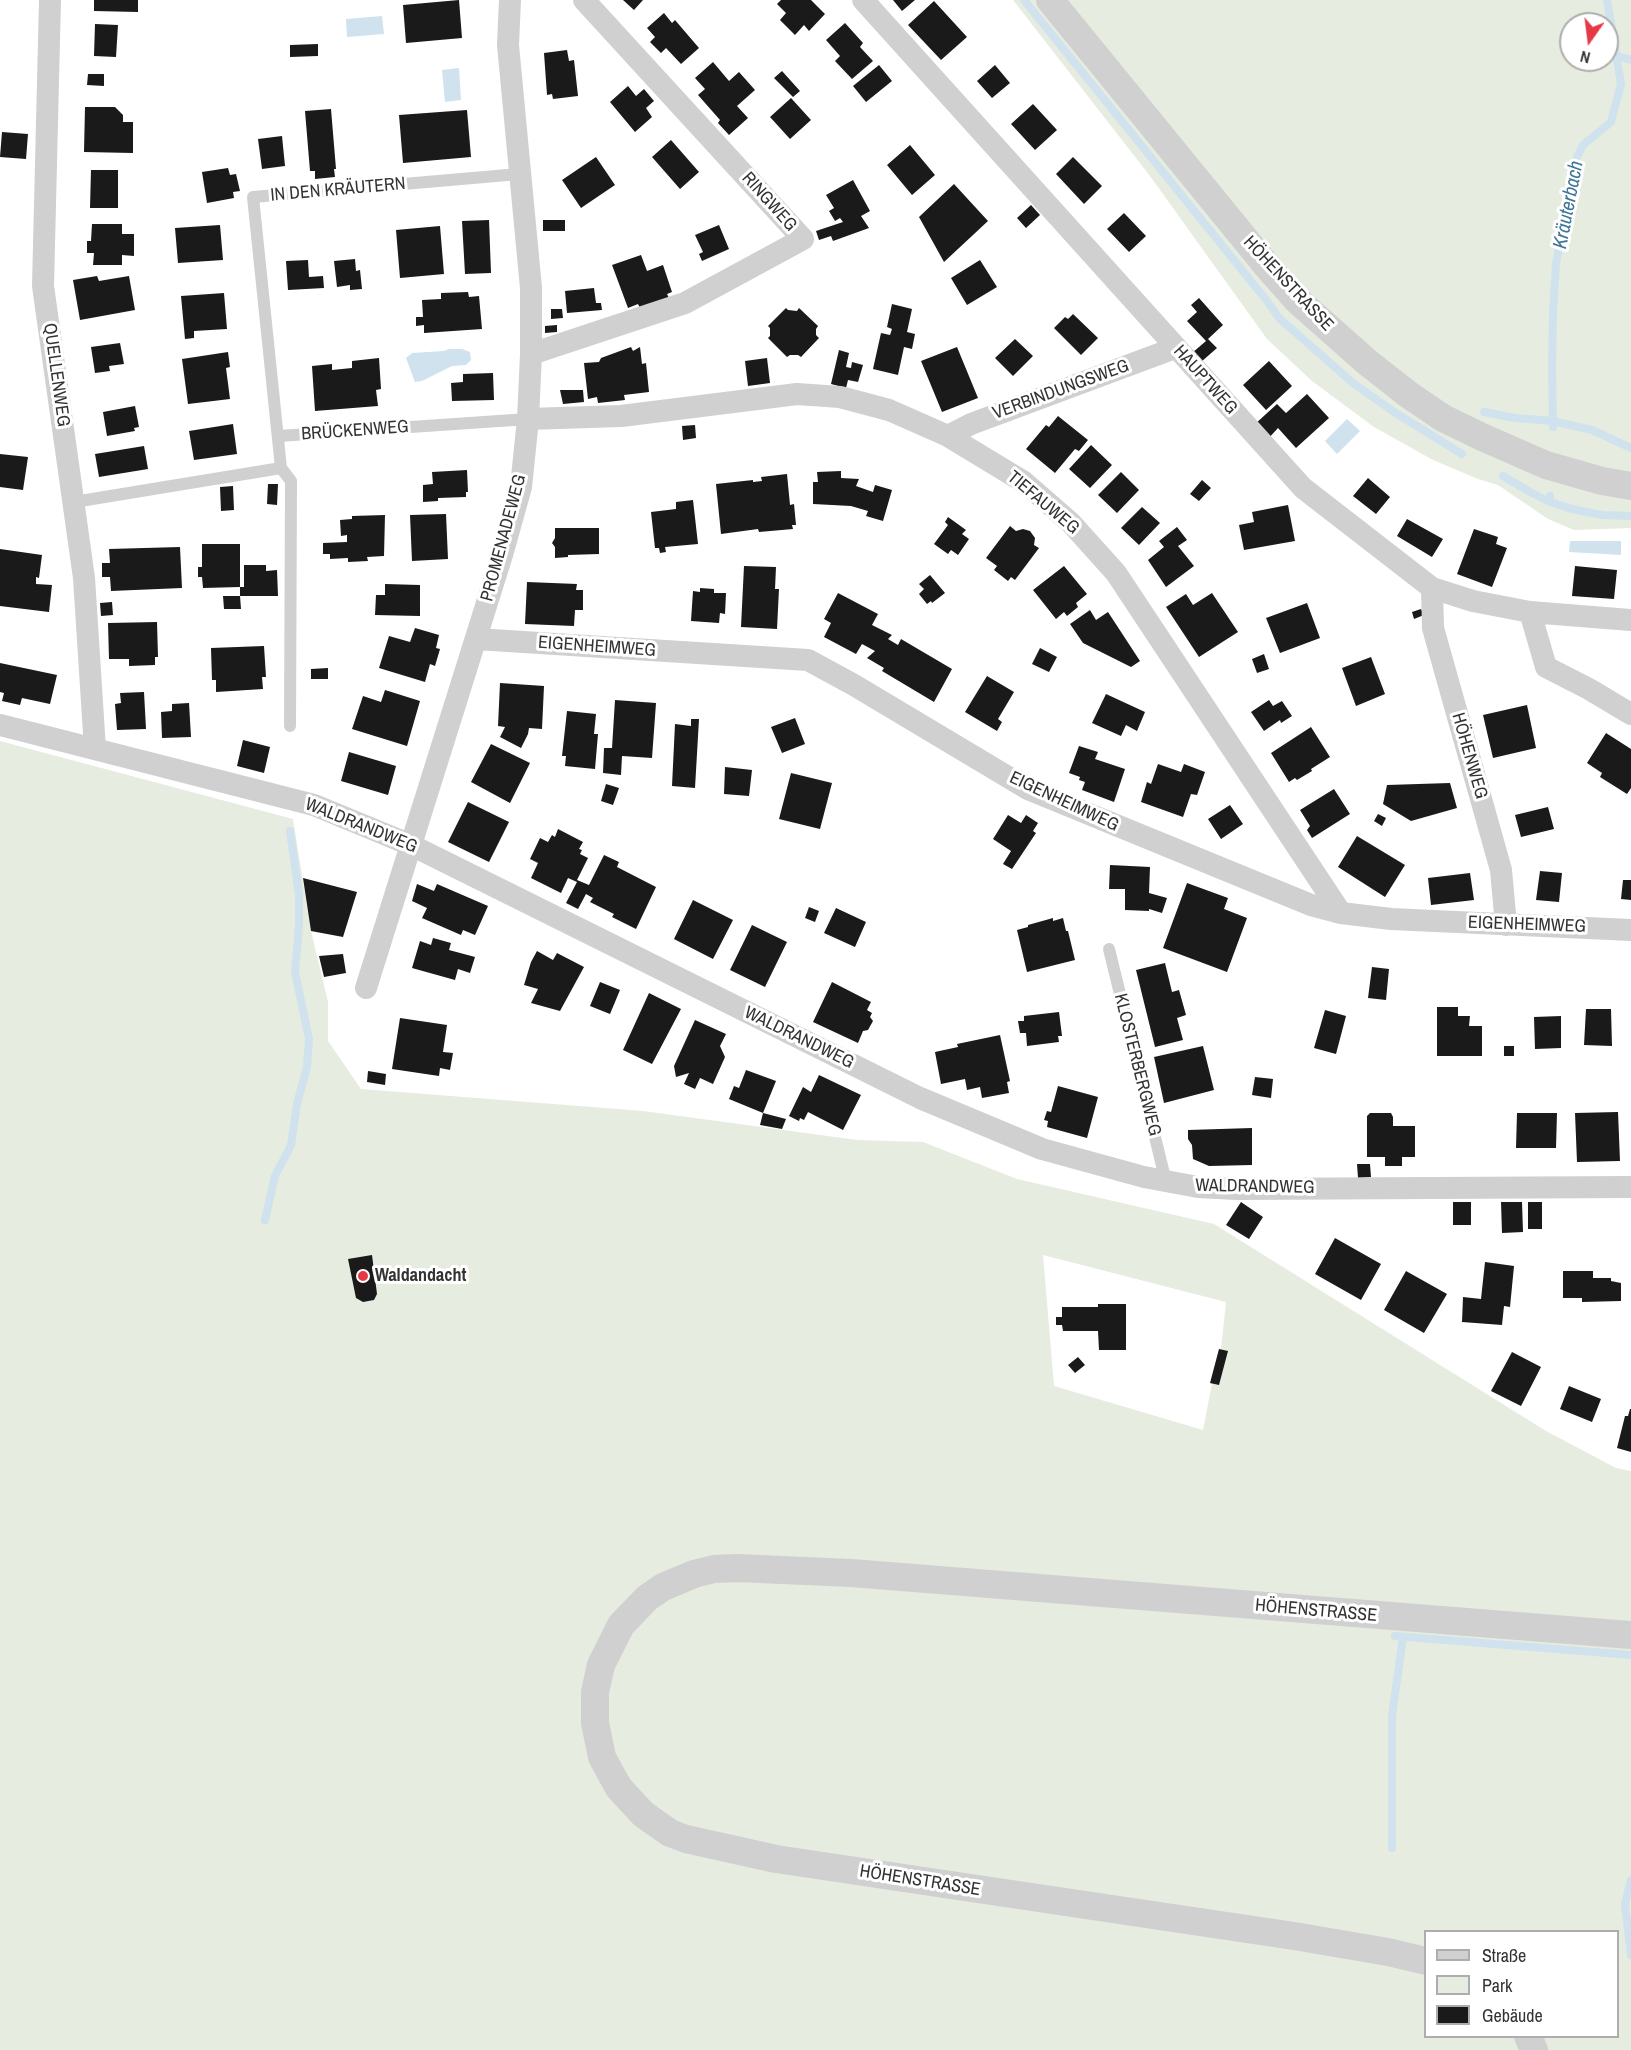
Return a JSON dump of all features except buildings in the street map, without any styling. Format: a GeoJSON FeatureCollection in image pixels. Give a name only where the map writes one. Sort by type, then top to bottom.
{"type":"FeatureCollection","features":[{"type":"Feature","properties":{"kind":"street","name":"QUELLENWEG"},"geometry":{"type":"LineString","coordinates":[[50,0],[44,286],[84,578],[95,749]]}},
{"type":"Feature","properties":{"kind":"street","name":"PROMENADEWEG"},"geometry":{"type":"LineString","coordinates":[[366,988],[502,555],[521,487],[528,419],[531,288],[508,45],[510,0]]}},
{"type":"Feature","properties":{"kind":"street","name":"RINGWEG"},"geometry":{"type":"LineString","coordinates":[[531,354],[685,303],[803,240],[584,0]]}},
{"type":"Feature","properties":{"kind":"street","name":"HAUPTWEG"},"geometry":{"type":"LineString","coordinates":[[862,0],[1303,488],[1432,588],[1473,600],[1530,612],[1631,620]]}},
{"type":"Feature","properties":{"kind":"street","name":"HÖHENSTRASSE"},"geometry":{"type":"LineString","coordinates":[[1050,0],[1267,266],[1297,300],[1367,362],[1443,418],[1482,437],[1546,465],[1602,481],[1631,486]]}},
{"type":"Feature","properties":{"kind":"street","name":"VERBINDUNGSWEG"},"geometry":{"type":"LineString","coordinates":[[948,436],[971,424],[1175,348]]}},
{"type":"Feature","properties":{"kind":"street","name":"TIEFAUWEG"},"geometry":{"type":"LineString","coordinates":[[528,419],[621,416],[797,394],[840,397],[889,410],[948,436],[1024,482],[1071,524],[1116,573],[1341,913]]}},
{"type":"Feature","properties":{"kind":"street","name":"HÖHENWEG"},"geometry":{"type":"LineString","coordinates":[[1432,588],[1432,628],[1501,870],[1506,925]]}},
{"type":"Feature","properties":{"kind":"street"},"geometry":{"type":"LineString","coordinates":[[1530,612],[1546,667],[1631,714]]}},
{"type":"Feature","properties":{"kind":"street","name":"EIGENHEIMWEG"},"geometry":{"type":"LineString","coordinates":[[476,639],[808,660],[1028,789],[1311,904],[1341,913],[1391,919],[1631,930]]}},
{"type":"Feature","properties":{"kind":"street","name":"WALDRANDWEG"},"geometry":{"type":"LineString","coordinates":[[0,725],[314,805],[411,845],[920,1098],[1042,1149],[1166,1182],[1236,1190],[1631,1187]]}},
{"type":"Feature","properties":{"kind":"street","name":"HÖHENSTRASSE"},"geometry":{"type":"LineString","coordinates":[[1424,1961],[1388,1952],[1294,1936],[776,1859],[705,1845],[670,1833],[643,1814],[619,1788],[602,1757],[595,1723],[595,1692],[601,1665],[614,1635],[631,1613],[663,1587],[694,1574],[714,1569],[852,1573],[1631,1635]]}},
{"type":"Feature","properties":{"kind":"lane","name":"IN DEN KRÄUTERN"},"geometry":{"type":"LineString","coordinates":[[279,436],[254,197],[519,174]]}},
{"type":"Feature","properties":{"kind":"lane","name":"BRÜCKENWEG"},"geometry":{"type":"LineString","coordinates":[[281,468],[279,436],[528,419]]}},
{"type":"Feature","properties":{"kind":"lane"},"geometry":{"type":"LineString","coordinates":[[74,502],[281,468],[291,481],[290,726]]}},
{"type":"Feature","properties":{"kind":"lane","name":"KLOSTERBERGWEG"},"geometry":{"type":"LineString","coordinates":[[1109,949],[1166,1182]]}},
{"type":"Feature","properties":{"kind":"green space"},"geometry":{"type":"Polygon","coordinates":[[[1013,0],[1631,0],[1631,528],[1574,530],[1548,519],[1498,485],[1433,460],[1374,427],[1312,381],[1267,339],[1150,176],[1013,0]]]}},
{"type":"Feature","properties":{"kind":"green space"},"geometry":{"type":"Polygon","coordinates":[[[0,741],[293,819],[311,931],[328,1002],[328,1041],[361,1089],[643,1111],[857,1140],[923,1142],[1017,1179],[1214,1224],[1546,1431],[1616,1468],[1631,1471],[1631,2050],[0,2050],[0,741]],[[1043,1255],[1054,1386],[1203,1430],[1211,1383],[1219,1349],[1221,1349],[1226,1302],[1043,1255]]]}},
{"type":"Feature","properties":{"kind":"water"},"geometry":{"type":"Polygon","coordinates":[[[382,16],[384,34],[347,37],[346,19],[382,16]]]}},
{"type":"Feature","properties":{"kind":"water"},"geometry":{"type":"Polygon","coordinates":[[[459,68],[461,100],[445,102],[442,70],[459,68]]]}},
{"type":"Feature","properties":{"kind":"water"},"geometry":{"type":"Polygon","coordinates":[[[462,349],[470,352],[471,360],[466,365],[452,366],[422,381],[415,382],[406,358],[412,353],[462,349]]]}},
{"type":"Feature","properties":{"kind":"water"},"geometry":{"type":"Polygon","coordinates":[[[1347,419],[1360,431],[1337,454],[1325,441],[1347,419]]]}},
{"type":"Feature","properties":{"kind":"water"},"geometry":{"type":"Polygon","coordinates":[[[1570,541],[1621,541],[1621,555],[1569,552],[1570,541]]]}},
{"type":"Feature","properties":{"kind":"waterway"},"geometry":{"type":"LineString","coordinates":[[1024,0],[1279,318],[1353,383],[1394,412],[1462,454]]}},
{"type":"Feature","properties":{"kind":"waterway","name":"Kräuterbach"},"geometry":{"type":"LineString","coordinates":[[1553,427],[1553,311],[1556,264],[1563,225],[1577,157],[1583,145],[1611,122],[1621,84],[1607,0]]}},
{"type":"Feature","properties":{"kind":"waterway"},"geometry":{"type":"LineString","coordinates":[[1619,57],[1631,60]]}},
{"type":"Feature","properties":{"kind":"waterway"},"geometry":{"type":"LineString","coordinates":[[1484,412],[1515,418],[1553,421],[1592,430],[1631,448]]}},
{"type":"Feature","properties":{"kind":"waterway"},"geometry":{"type":"LineString","coordinates":[[1503,476],[1550,502]]}},
{"type":"Feature","properties":{"kind":"waterway"},"geometry":{"type":"LineString","coordinates":[[1550,496],[1550,502],[1572,509],[1602,515],[1631,516]]}},
{"type":"Feature","properties":{"kind":"waterway"},"geometry":{"type":"LineString","coordinates":[[265,1220],[275,1176],[291,1145],[297,1104],[307,1067],[309,1039],[295,972],[299,895],[290,831]]}},
{"type":"Feature","properties":{"kind":"waterway"},"geometry":{"type":"LineString","coordinates":[[1395,1636],[1631,1655]]}},
{"type":"Feature","properties":{"kind":"waterway"},"geometry":{"type":"LineString","coordinates":[[1392,1848],[1392,1716],[1403,1637]]}},
{"type":"Feature","properties":{"kind":"waterway"},"geometry":{"type":"LineString","coordinates":[[1631,1880],[1625,1904],[1631,1955]]}},
{"type":"Feature","properties":{"kind":"place","name":"Waldandacht"},"geometry":{"type":"Point","coordinates":[363,1276]}}]}
